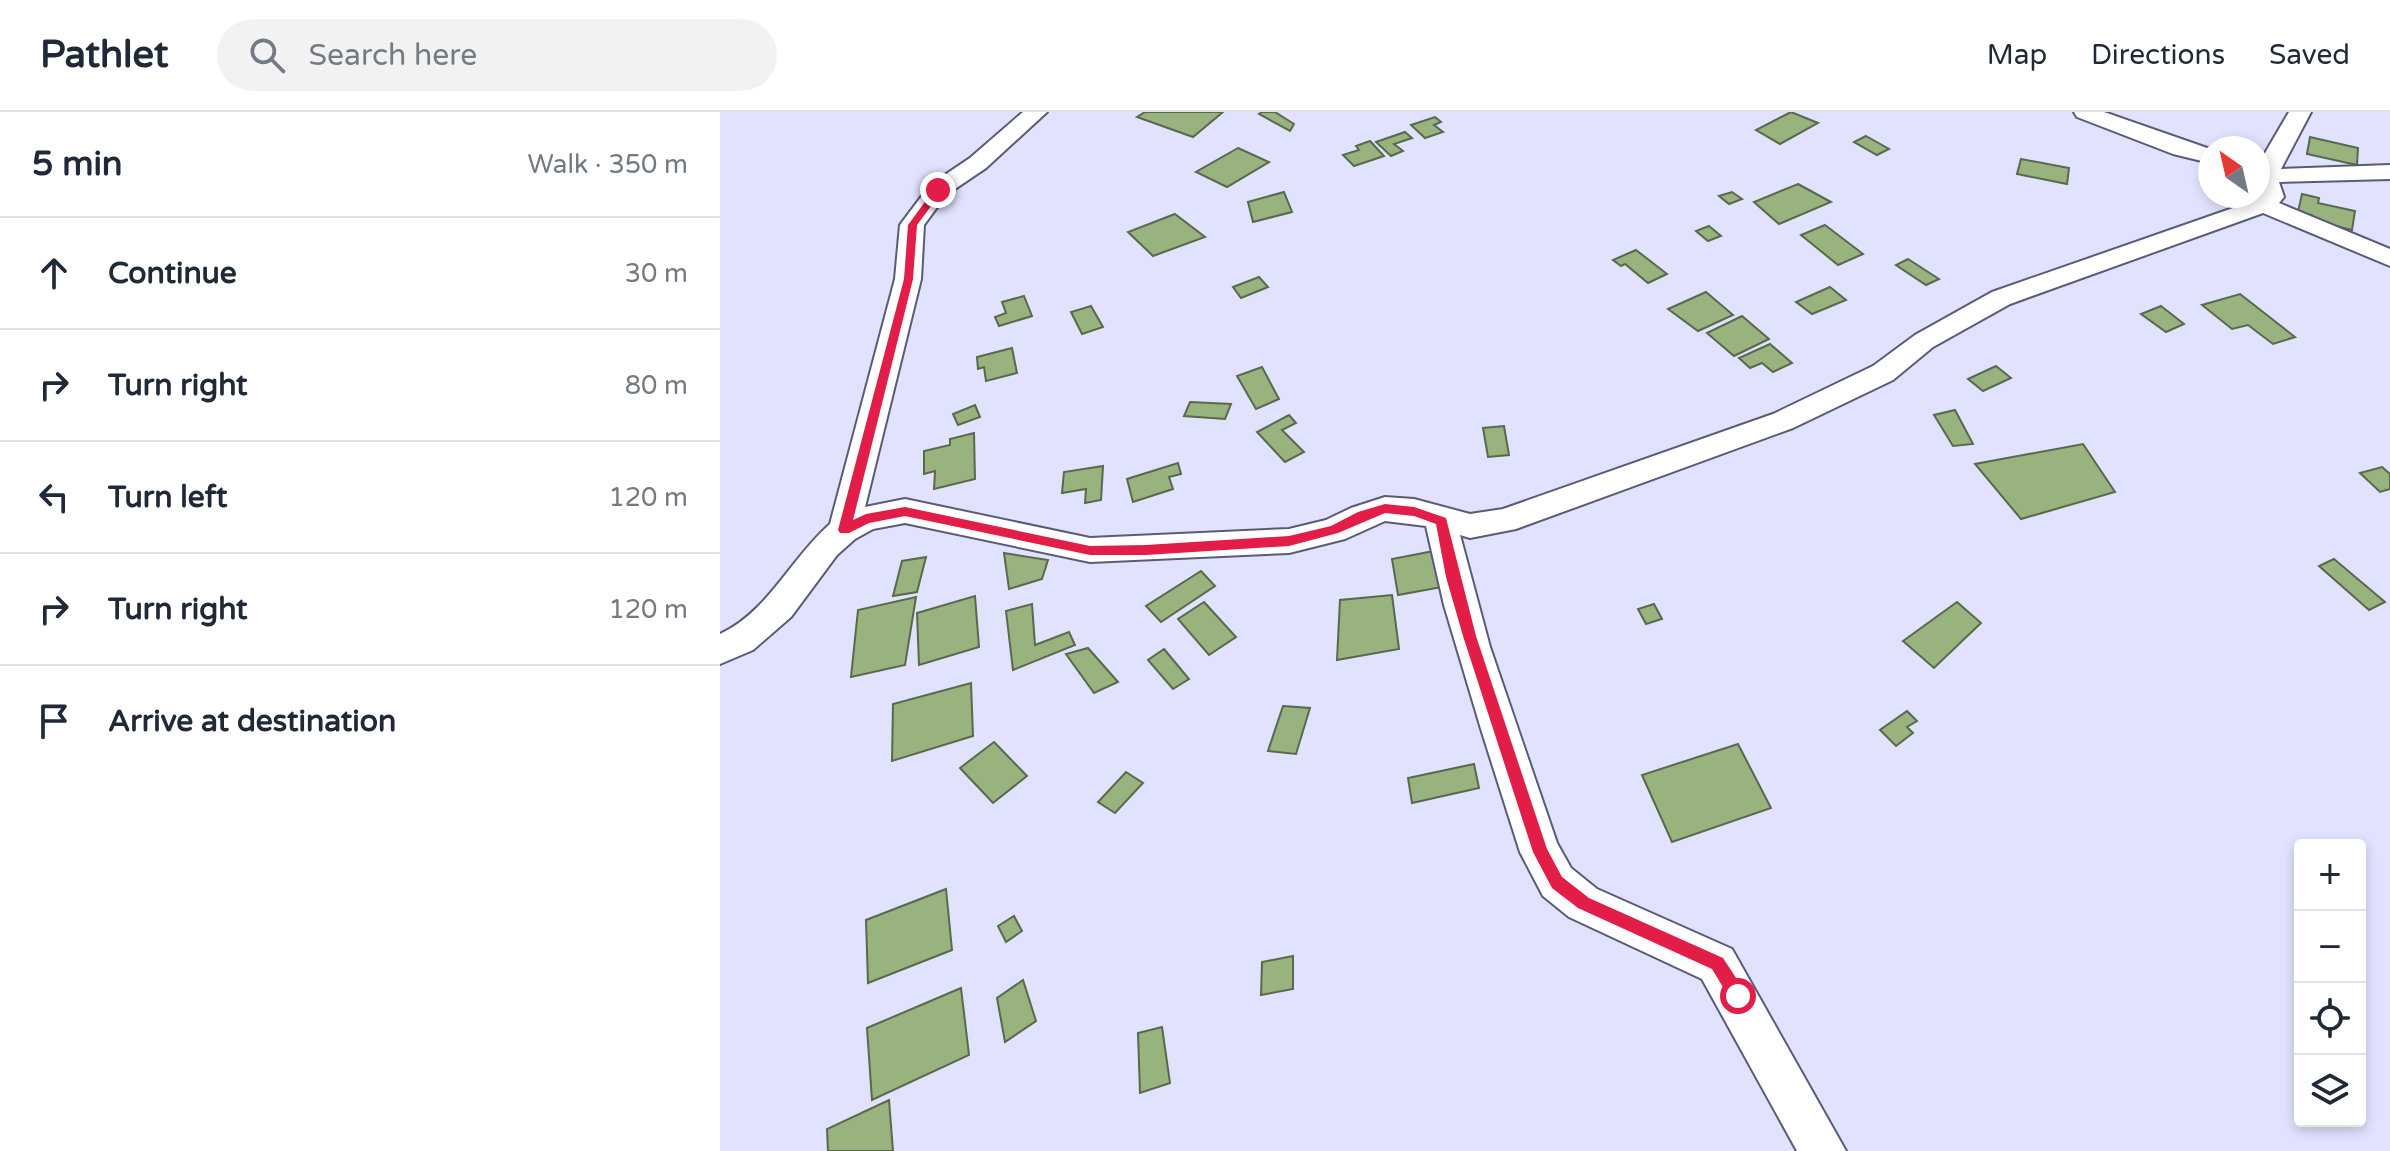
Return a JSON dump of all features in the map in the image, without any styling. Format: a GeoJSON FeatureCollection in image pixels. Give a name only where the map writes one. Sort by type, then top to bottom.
{"type":"FeatureCollection","features":[{"type":"Feature","properties":{"kind":"street"},"geometry":{"type":"LineString","coordinates":[[844,530],[908,279],[912,225],[938,190],[978,163],[1036,112]]}},
{"type":"Feature","properties":{"kind":"street"},"geometry":{"type":"LineString","coordinates":[[2085,112],[2198,153]]}},
{"type":"Feature","properties":{"kind":"street"},"geometry":{"type":"LineString","coordinates":[[2270,170],[2300,112]]}},
{"type":"Feature","properties":{"kind":"street"},"geometry":{"type":"LineString","coordinates":[[2270,183],[2390,172]]}},
{"type":"Feature","properties":{"kind":"street"},"geometry":{"type":"LineString","coordinates":[[2270,188],[2390,258]]}},
{"type":"Feature","properties":{"kind":"street"},"geometry":{"type":"LineString","coordinates":[[720,650],[741,640],[779,607],[826,546],[844,530],[866,519],[905,511],[1090,550],[1146,550],[1289,541],[1334,530],[1385,509],[1414,511],[1441,521],[1470,526],[1505,521],[1783,421],[1883,373],[1924,341],[2001,298],[2208,208]]}},
{"type":"Feature","properties":{"kind":"street"},"geometry":{"type":"LineString","coordinates":[[1441,521],[1452,577],[1474,650],[1540,852],[1557,882],[1583,903],[1717,964],[1823,1151]]}},
{"type":"Feature","properties":{"kind":"building"},"geometry":{"type":"Polygon","coordinates":[[[1145,112],[1223,112],[1193,137],[1137,117],[1145,112]]]}},
{"type":"Feature","properties":{"kind":"building"},"geometry":{"type":"Polygon","coordinates":[[[1275,112],[1294,124],[1290,131],[1259,114],[1275,112]]]}},
{"type":"Feature","properties":{"kind":"building"},"geometry":{"type":"Polygon","coordinates":[[[1791,112],[1818,123],[1780,144],[1756,130],[1791,112]]]}},
{"type":"Feature","properties":{"kind":"building"},"geometry":{"type":"Polygon","coordinates":[[[1435,117],[1441,122],[1434,125],[1443,132],[1425,138],[1411,125],[1435,117]]]}},
{"type":"Feature","properties":{"kind":"building"},"geometry":{"type":"Polygon","coordinates":[[[1405,132],[1412,138],[1394,144],[1403,151],[1391,156],[1376,142],[1405,132]]]}},
{"type":"Feature","properties":{"kind":"building"},"geometry":{"type":"Polygon","coordinates":[[[1866,136],[1889,149],[1877,155],[1854,142],[1866,136]]]}},
{"type":"Feature","properties":{"kind":"building"},"geometry":{"type":"Polygon","coordinates":[[[2310,137],[2358,148],[2357,165],[2307,154],[2310,137]]]}},
{"type":"Feature","properties":{"kind":"building"},"geometry":{"type":"Polygon","coordinates":[[[1370,141],[1384,156],[1354,166],[1343,155],[1359,150],[1356,146],[1370,141]]]}},
{"type":"Feature","properties":{"kind":"building"},"geometry":{"type":"Polygon","coordinates":[[[1238,148],[1269,162],[1227,187],[1196,172],[1238,148]]]}},
{"type":"Feature","properties":{"kind":"building"},"geometry":{"type":"Polygon","coordinates":[[[2021,159],[2069,168],[2067,184],[2017,174],[2021,159]]]}},
{"type":"Feature","properties":{"kind":"building"},"geometry":{"type":"Polygon","coordinates":[[[1798,184],[1831,202],[1779,224],[1754,202],[1798,184]]]}},
{"type":"Feature","properties":{"kind":"building"},"geometry":{"type":"Polygon","coordinates":[[[1284,192],[1292,212],[1253,222],[1248,202],[1284,192]]]}},
{"type":"Feature","properties":{"kind":"building"},"geometry":{"type":"Polygon","coordinates":[[[1732,192],[1742,199],[1729,204],[1719,196],[1732,192]]]}},
{"type":"Feature","properties":{"kind":"building"},"geometry":{"type":"Polygon","coordinates":[[[2302,194],[2319,198],[2318,203],[2355,211],[2352,230],[2311,220],[2312,215],[2298,212],[2302,194]]]}},
{"type":"Feature","properties":{"kind":"building"},"geometry":{"type":"Polygon","coordinates":[[[1175,214],[1205,237],[1153,256],[1128,232],[1175,214]]]}},
{"type":"Feature","properties":{"kind":"building"},"geometry":{"type":"Polygon","coordinates":[[[1825,225],[1863,254],[1838,265],[1801,235],[1825,225]]]}},
{"type":"Feature","properties":{"kind":"building"},"geometry":{"type":"Polygon","coordinates":[[[1709,226],[1721,236],[1708,241],[1696,231],[1709,226]]]}},
{"type":"Feature","properties":{"kind":"building"},"geometry":{"type":"Polygon","coordinates":[[[1636,250],[1667,274],[1648,283],[1625,264],[1621,266],[1613,260],[1636,250]]]}},
{"type":"Feature","properties":{"kind":"building"},"geometry":{"type":"Polygon","coordinates":[[[1908,259],[1939,279],[1926,285],[1896,265],[1908,259]]]}},
{"type":"Feature","properties":{"kind":"building"},"geometry":{"type":"Polygon","coordinates":[[[1259,277],[1268,287],[1241,298],[1233,287],[1259,277]]]}},
{"type":"Feature","properties":{"kind":"building"},"geometry":{"type":"Polygon","coordinates":[[[1830,287],[1846,300],[1812,314],[1796,302],[1830,287]]]}},
{"type":"Feature","properties":{"kind":"building"},"geometry":{"type":"Polygon","coordinates":[[[1706,292],[1733,315],[1698,331],[1668,309],[1706,292]]]}},
{"type":"Feature","properties":{"kind":"building"},"geometry":{"type":"Polygon","coordinates":[[[2240,294],[2295,337],[2273,344],[2248,325],[2232,329],[2202,305],[2240,294]]]}},
{"type":"Feature","properties":{"kind":"building"},"geometry":{"type":"Polygon","coordinates":[[[1024,296],[1032,316],[999,326],[995,317],[1006,313],[1002,302],[1024,296]]]}},
{"type":"Feature","properties":{"kind":"building"},"geometry":{"type":"Polygon","coordinates":[[[1091,306],[1103,327],[1082,334],[1071,312],[1091,306]]]}},
{"type":"Feature","properties":{"kind":"building"},"geometry":{"type":"Polygon","coordinates":[[[2161,306],[2184,324],[2166,332],[2141,314],[2161,306]]]}},
{"type":"Feature","properties":{"kind":"building"},"geometry":{"type":"Polygon","coordinates":[[[1742,316],[1769,339],[1734,356],[1707,333],[1742,316]]]}},
{"type":"Feature","properties":{"kind":"building"},"geometry":{"type":"Polygon","coordinates":[[[1770,344],[1792,363],[1773,372],[1762,363],[1750,368],[1739,358],[1770,344]]]}},
{"type":"Feature","properties":{"kind":"building"},"geometry":{"type":"Polygon","coordinates":[[[1012,348],[1017,373],[986,381],[984,367],[978,369],[977,357],[1012,348]]]}},
{"type":"Feature","properties":{"kind":"building"},"geometry":{"type":"Polygon","coordinates":[[[1996,366],[2011,378],[1983,391],[1968,379],[1996,366]]]}},
{"type":"Feature","properties":{"kind":"building"},"geometry":{"type":"Polygon","coordinates":[[[1262,367],[1279,399],[1256,409],[1237,376],[1262,367]]]}},
{"type":"Feature","properties":{"kind":"building"},"geometry":{"type":"Polygon","coordinates":[[[1190,402],[1231,404],[1225,419],[1184,416],[1190,402]]]}},
{"type":"Feature","properties":{"kind":"building"},"geometry":{"type":"Polygon","coordinates":[[[975,405],[980,417],[958,425],[953,414],[975,405]]]}},
{"type":"Feature","properties":{"kind":"building"},"geometry":{"type":"Polygon","coordinates":[[[1955,410],[1973,444],[1953,446],[1934,415],[1955,410]]]}},
{"type":"Feature","properties":{"kind":"building"},"geometry":{"type":"Polygon","coordinates":[[[1289,415],[1296,423],[1282,430],[1304,452],[1285,462],[1257,432],[1289,415]]]}},
{"type":"Feature","properties":{"kind":"building"},"geometry":{"type":"Polygon","coordinates":[[[1504,426],[1509,455],[1488,457],[1483,428],[1504,426]]]}},
{"type":"Feature","properties":{"kind":"building"},"geometry":{"type":"Polygon","coordinates":[[[974,433],[975,479],[934,489],[935,471],[924,474],[924,451],[950,445],[950,439],[974,433]]]}},
{"type":"Feature","properties":{"kind":"building"},"geometry":{"type":"Polygon","coordinates":[[[2083,444],[2115,492],[2021,519],[1975,464],[2083,444]]]}},
{"type":"Feature","properties":{"kind":"building"},"geometry":{"type":"Polygon","coordinates":[[[1178,463],[1181,474],[1169,477],[1173,489],[1133,502],[1127,479],[1178,463]]]}},
{"type":"Feature","properties":{"kind":"building"},"geometry":{"type":"Polygon","coordinates":[[[1103,466],[1101,500],[1085,503],[1086,489],[1062,493],[1064,472],[1103,466]]]}},
{"type":"Feature","properties":{"kind":"building"},"geometry":{"type":"Polygon","coordinates":[[[2382,467],[2390,474],[2390,489],[2380,492],[2360,473],[2382,467]]]}},
{"type":"Feature","properties":{"kind":"building"},"geometry":{"type":"Polygon","coordinates":[[[1434,551],[1442,587],[1398,595],[1392,559],[1434,551]]]}},
{"type":"Feature","properties":{"kind":"building"},"geometry":{"type":"Polygon","coordinates":[[[1004,553],[1048,560],[1042,579],[1009,589],[1004,553]]]}},
{"type":"Feature","properties":{"kind":"building"},"geometry":{"type":"Polygon","coordinates":[[[926,557],[917,592],[893,596],[902,561],[926,557]]]}},
{"type":"Feature","properties":{"kind":"building"},"geometry":{"type":"Polygon","coordinates":[[[2334,559],[2385,602],[2369,610],[2319,566],[2334,559]]]}},
{"type":"Feature","properties":{"kind":"building"},"geometry":{"type":"Polygon","coordinates":[[[1201,571],[1215,586],[1161,622],[1146,606],[1201,571]]]}},
{"type":"Feature","properties":{"kind":"building"},"geometry":{"type":"Polygon","coordinates":[[[1392,595],[1399,649],[1337,660],[1340,600],[1392,595]]]}},
{"type":"Feature","properties":{"kind":"building"},"geometry":{"type":"Polygon","coordinates":[[[975,596],[979,647],[919,665],[917,613],[975,596]]]}},
{"type":"Feature","properties":{"kind":"building"},"geometry":{"type":"Polygon","coordinates":[[[916,597],[905,665],[851,677],[858,610],[916,597]]]}},
{"type":"Feature","properties":{"kind":"building"},"geometry":{"type":"Polygon","coordinates":[[[1204,602],[1236,637],[1209,655],[1178,619],[1204,602]]]}},
{"type":"Feature","properties":{"kind":"building"},"geometry":{"type":"Polygon","coordinates":[[[1957,602],[1981,623],[1934,668],[1903,641],[1957,602]]]}},
{"type":"Feature","properties":{"kind":"building"},"geometry":{"type":"Polygon","coordinates":[[[1032,604],[1035,645],[1069,632],[1075,645],[1013,670],[1006,611],[1032,604]]]}},
{"type":"Feature","properties":{"kind":"building"},"geometry":{"type":"Polygon","coordinates":[[[1654,604],[1662,619],[1646,624],[1638,609],[1654,604]]]}},
{"type":"Feature","properties":{"kind":"building"},"geometry":{"type":"Polygon","coordinates":[[[1088,648],[1118,682],[1094,693],[1066,654],[1088,648]]]}},
{"type":"Feature","properties":{"kind":"building"},"geometry":{"type":"Polygon","coordinates":[[[1164,649],[1189,679],[1173,689],[1148,660],[1164,649]]]}},
{"type":"Feature","properties":{"kind":"building"},"geometry":{"type":"Polygon","coordinates":[[[971,683],[973,736],[892,761],[893,704],[971,683]]]}},
{"type":"Feature","properties":{"kind":"building"},"geometry":{"type":"Polygon","coordinates":[[[1283,706],[1310,708],[1296,754],[1268,751],[1283,706]]]}},
{"type":"Feature","properties":{"kind":"building"},"geometry":{"type":"Polygon","coordinates":[[[1907,711],[1917,721],[1907,727],[1913,733],[1896,746],[1880,730],[1907,711]]]}},
{"type":"Feature","properties":{"kind":"building"},"geometry":{"type":"Polygon","coordinates":[[[994,742],[1027,776],[993,803],[960,768],[994,742]]]}},
{"type":"Feature","properties":{"kind":"building"},"geometry":{"type":"Polygon","coordinates":[[[1738,744],[1771,808],[1672,842],[1642,775],[1738,744]]]}},
{"type":"Feature","properties":{"kind":"building"},"geometry":{"type":"Polygon","coordinates":[[[1474,764],[1479,788],[1412,803],[1408,778],[1474,764]]]}},
{"type":"Feature","properties":{"kind":"building"},"geometry":{"type":"Polygon","coordinates":[[[1126,772],[1143,783],[1115,813],[1098,802],[1126,772]]]}},
{"type":"Feature","properties":{"kind":"building"},"geometry":{"type":"Polygon","coordinates":[[[946,889],[952,950],[868,983],[866,920],[946,889]]]}},
{"type":"Feature","properties":{"kind":"building"},"geometry":{"type":"Polygon","coordinates":[[[1014,916],[1022,931],[1006,942],[998,926],[1014,916]]]}},
{"type":"Feature","properties":{"kind":"building"},"geometry":{"type":"Polygon","coordinates":[[[1293,956],[1293,989],[1261,995],[1262,962],[1293,956]]]}},
{"type":"Feature","properties":{"kind":"building"},"geometry":{"type":"Polygon","coordinates":[[[1023,980],[1036,1021],[1005,1042],[997,998],[1023,980]]]}},
{"type":"Feature","properties":{"kind":"building"},"geometry":{"type":"Polygon","coordinates":[[[961,988],[969,1055],[872,1100],[867,1028],[961,988]]]}},
{"type":"Feature","properties":{"kind":"building"},"geometry":{"type":"Polygon","coordinates":[[[1162,1027],[1170,1083],[1140,1093],[1138,1033],[1162,1027]]]}},
{"type":"Feature","properties":{"kind":"building"},"geometry":{"type":"Polygon","coordinates":[[[889,1100],[893,1151],[828,1151],[827,1129],[889,1100]]]}},
{"type":"Feature","properties":{"kind":"route"},"geometry":{"type":"LineString","coordinates":[[938,190],[912,225],[908,279],[844,530],[866,519],[905,511],[1090,550],[1146,550],[1289,541],[1334,530],[1385,509],[1414,511],[1441,521],[1452,577],[1470,636],[1540,852],[1557,882],[1583,903],[1717,964],[1738,996]]}}]}
